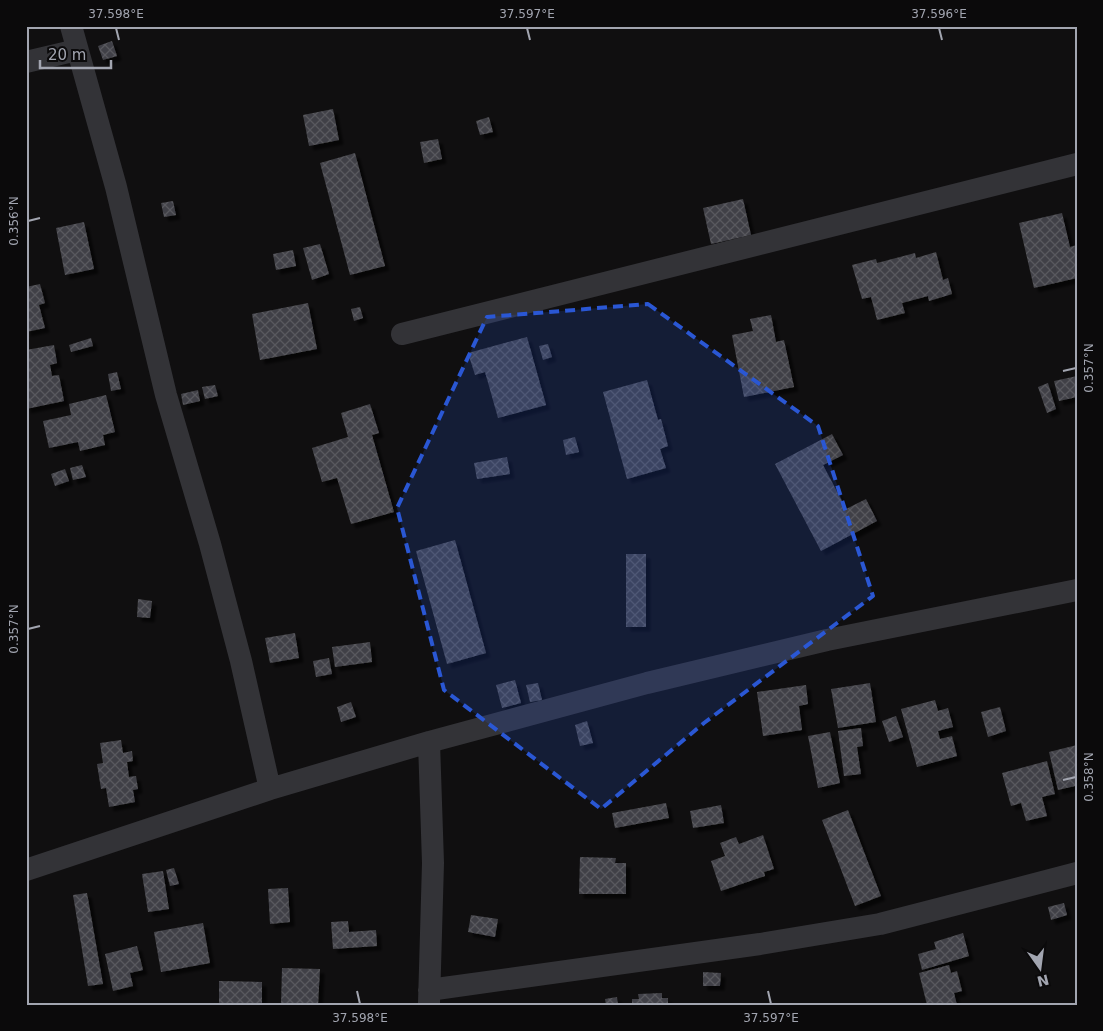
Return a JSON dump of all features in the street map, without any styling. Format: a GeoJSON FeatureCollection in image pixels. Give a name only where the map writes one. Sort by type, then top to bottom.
{"type":"FeatureCollection","features":[{"type":"Feature","properties":{"kind":"street"},"geometry":{"type":"LineString","coordinates":[[71,26],[116,188],[166,395],[210,544],[238,652],[270,789]]}},
{"type":"Feature","properties":{"kind":"street"},"geometry":{"type":"LineString","coordinates":[[26,62],[77,50]]}},
{"type":"Feature","properties":{"kind":"street"},"geometry":{"type":"LineString","coordinates":[[402,334],[1077,164]]}},
{"type":"Feature","properties":{"kind":"street"},"geometry":{"type":"LineString","coordinates":[[26,870],[270,789],[429,742],[646,683],[827,640],[1077,590]]}},
{"type":"Feature","properties":{"kind":"street"},"geometry":{"type":"LineString","coordinates":[[429,742],[433,863],[429,997],[880,924],[1077,873]]}},
{"type":"Feature","properties":{"kind":"highlighted area"},"geometry":{"type":"Polygon","coordinates":[[[648,304],[818,426],[873,596],[704,723],[601,809],[444,690],[397,508],[487,317],[648,304]]]}},
{"type":"Feature","properties":{"kind":"building"},"geometry":{"type":"Polygon","coordinates":[[[112,41],[117,56],[103,60],[98,46],[112,41]]]}},
{"type":"Feature","properties":{"kind":"building"},"geometry":{"type":"Polygon","coordinates":[[[333,109],[339,140],[309,146],[303,115],[333,109]]]}},
{"type":"Feature","properties":{"kind":"building"},"geometry":{"type":"Polygon","coordinates":[[[489,117],[493,132],[480,135],[476,121],[489,117]]]}},
{"type":"Feature","properties":{"kind":"building"},"geometry":{"type":"Polygon","coordinates":[[[438,139],[442,159],[424,163],[420,142],[438,139]]]}},
{"type":"Feature","properties":{"kind":"building"},"geometry":{"type":"Polygon","coordinates":[[[355,153],[385,266],[350,275],[320,163],[355,153]]]}},
{"type":"Feature","properties":{"kind":"building"},"geometry":{"type":"Polygon","coordinates":[[[743,199],[751,235],[711,244],[703,208],[743,199]]]}},
{"type":"Feature","properties":{"kind":"building"},"geometry":{"type":"Polygon","coordinates":[[[173,201],[176,215],[164,217],[161,203],[173,201]]]}},
{"type":"Feature","properties":{"kind":"building"},"geometry":{"type":"Polygon","coordinates":[[[1062,213],[1070,247],[1077,245],[1077,278],[1034,288],[1019,223],[1062,213]]]}},
{"type":"Feature","properties":{"kind":"building"},"geometry":{"type":"Polygon","coordinates":[[[84,222],[94,269],[65,275],[56,228],[84,222]]]}},
{"type":"Feature","properties":{"kind":"building"},"geometry":{"type":"Polygon","coordinates":[[[320,244],[329,274],[312,280],[303,248],[320,244]]]}},
{"type":"Feature","properties":{"kind":"building"},"geometry":{"type":"Polygon","coordinates":[[[293,250],[296,266],[276,270],[273,254],[293,250]]]}},
{"type":"Feature","properties":{"kind":"building"},"geometry":{"type":"Polygon","coordinates":[[[936,252],[943,280],[948,278],[952,294],[929,301],[928,296],[902,303],[905,313],[877,320],[871,297],[862,299],[852,265],[876,259],[877,263],[915,253],[916,258],[936,252]]]}},
{"type":"Feature","properties":{"kind":"building"},"geometry":{"type":"Polygon","coordinates":[[[40,284],[45,303],[39,305],[45,328],[26,332],[26,287],[40,284]]]}},
{"type":"Feature","properties":{"kind":"building"},"geometry":{"type":"Polygon","coordinates":[[[308,303],[317,349],[260,360],[252,314],[308,303]]]}},
{"type":"Feature","properties":{"kind":"building"},"geometry":{"type":"Polygon","coordinates":[[[360,307],[363,318],[354,321],[351,309],[360,307]]]}},
{"type":"Feature","properties":{"kind":"building"},"geometry":{"type":"Polygon","coordinates":[[[771,315],[776,342],[784,340],[794,387],[744,397],[732,335],[753,331],[750,319],[771,315]]]}},
{"type":"Feature","properties":{"kind":"building"},"geometry":{"type":"Polygon","coordinates":[[[527,337],[546,405],[498,418],[485,372],[475,375],[468,353],[527,337]]]}},
{"type":"Feature","properties":{"kind":"building"},"geometry":{"type":"Polygon","coordinates":[[[91,338],[93,346],[71,352],[69,345],[91,338]]]}},
{"type":"Feature","properties":{"kind":"building"},"geometry":{"type":"Polygon","coordinates":[[[548,344],[552,357],[543,360],[539,346],[548,344]]]}},
{"type":"Feature","properties":{"kind":"building"},"geometry":{"type":"Polygon","coordinates":[[[54,345],[57,363],[50,365],[52,376],[59,375],[64,401],[26,409],[26,350],[54,345]]]}},
{"type":"Feature","properties":{"kind":"building"},"geometry":{"type":"Polygon","coordinates":[[[117,372],[121,389],[111,391],[108,374],[117,372]]]}},
{"type":"Feature","properties":{"kind":"building"},"geometry":{"type":"Polygon","coordinates":[[[1077,376],[1077,397],[1059,401],[1054,381],[1077,376]]]}},
{"type":"Feature","properties":{"kind":"building"},"geometry":{"type":"Polygon","coordinates":[[[647,380],[658,420],[661,419],[668,446],[660,449],[666,468],[627,479],[603,392],[647,380]]]}},
{"type":"Feature","properties":{"kind":"building"},"geometry":{"type":"Polygon","coordinates":[[[1048,383],[1056,409],[1047,413],[1038,387],[1048,383]]]}},
{"type":"Feature","properties":{"kind":"building"},"geometry":{"type":"Polygon","coordinates":[[[215,385],[218,396],[205,399],[202,387],[215,385]]]}},
{"type":"Feature","properties":{"kind":"building"},"geometry":{"type":"Polygon","coordinates":[[[198,390],[200,401],[183,405],[181,394],[198,390]]]}},
{"type":"Feature","properties":{"kind":"building"},"geometry":{"type":"Polygon","coordinates":[[[106,395],[115,432],[103,435],[105,445],[80,451],[78,442],[49,448],[43,421],[71,415],[69,404],[106,395]]]}},
{"type":"Feature","properties":{"kind":"building"},"geometry":{"type":"Polygon","coordinates":[[[370,404],[379,433],[372,435],[394,512],[351,524],[337,478],[322,482],[312,448],[348,437],[341,413],[370,404]]]}},
{"type":"Feature","properties":{"kind":"building"},"geometry":{"type":"Polygon","coordinates":[[[832,434],[843,455],[823,465],[846,509],[866,499],[877,521],[821,551],[775,464],[832,434]]]}},
{"type":"Feature","properties":{"kind":"building"},"geometry":{"type":"Polygon","coordinates":[[[575,437],[579,452],[566,455],[563,440],[575,437]]]}},
{"type":"Feature","properties":{"kind":"building"},"geometry":{"type":"Polygon","coordinates":[[[507,457],[510,474],[477,479],[474,463],[507,457]]]}},
{"type":"Feature","properties":{"kind":"building"},"geometry":{"type":"Polygon","coordinates":[[[82,465],[86,477],[73,480],[70,468],[82,465]]]}},
{"type":"Feature","properties":{"kind":"building"},"geometry":{"type":"Polygon","coordinates":[[[65,469],[69,481],[55,486],[51,474],[65,469]]]}},
{"type":"Feature","properties":{"kind":"building"},"geometry":{"type":"Polygon","coordinates":[[[455,540],[486,653],[447,664],[416,551],[455,540]]]}},
{"type":"Feature","properties":{"kind":"building"},"geometry":{"type":"Polygon","coordinates":[[[626,554],[646,554],[646,627],[626,627],[626,554]]]}},
{"type":"Feature","properties":{"kind":"building"},"geometry":{"type":"Polygon","coordinates":[[[138,599],[152,601],[150,618],[137,617],[138,599]]]}},
{"type":"Feature","properties":{"kind":"building"},"geometry":{"type":"Polygon","coordinates":[[[295,633],[299,658],[270,663],[265,638],[295,633]]]}},
{"type":"Feature","properties":{"kind":"building"},"geometry":{"type":"Polygon","coordinates":[[[370,642],[372,662],[335,667],[332,647],[370,642]]]}},
{"type":"Feature","properties":{"kind":"building"},"geometry":{"type":"Polygon","coordinates":[[[329,658],[332,674],[316,677],[313,661],[329,658]]]}},
{"type":"Feature","properties":{"kind":"building"},"geometry":{"type":"Polygon","coordinates":[[[515,680],[521,703],[502,708],[496,685],[515,680]]]}},
{"type":"Feature","properties":{"kind":"building"},"geometry":{"type":"Polygon","coordinates":[[[538,683],[542,700],[530,702],[526,685],[538,683]]]}},
{"type":"Feature","properties":{"kind":"building"},"geometry":{"type":"Polygon","coordinates":[[[870,683],[876,722],[838,728],[831,689],[870,683]]]}},
{"type":"Feature","properties":{"kind":"building"},"geometry":{"type":"Polygon","coordinates":[[[806,685],[808,704],[799,706],[802,730],[763,736],[757,692],[806,685]]]}},
{"type":"Feature","properties":{"kind":"building"},"geometry":{"type":"Polygon","coordinates":[[[935,700],[938,711],[948,708],[953,727],[938,731],[940,739],[952,736],[957,756],[917,767],[901,709],[935,700]]]}},
{"type":"Feature","properties":{"kind":"building"},"geometry":{"type":"Polygon","coordinates":[[[351,702],[356,717],[341,722],[337,707],[351,702]]]}},
{"type":"Feature","properties":{"kind":"building"},"geometry":{"type":"Polygon","coordinates":[[[1000,707],[1006,731],[988,737],[981,712],[1000,707]]]}},
{"type":"Feature","properties":{"kind":"building"},"geometry":{"type":"Polygon","coordinates":[[[896,716],[903,737],[889,742],[882,721],[896,716]]]}},
{"type":"Feature","properties":{"kind":"building"},"geometry":{"type":"Polygon","coordinates":[[[587,721],[593,743],[580,746],[575,725],[587,721]]]}},
{"type":"Feature","properties":{"kind":"building"},"geometry":{"type":"Polygon","coordinates":[[[861,728],[863,746],[857,747],[861,774],[844,776],[838,731],[861,728]]]}},
{"type":"Feature","properties":{"kind":"building"},"geometry":{"type":"Polygon","coordinates":[[[830,732],[840,783],[818,788],[808,736],[830,732]]]}},
{"type":"Feature","properties":{"kind":"building"},"geometry":{"type":"Polygon","coordinates":[[[121,740],[123,753],[132,751],[133,761],[127,762],[129,777],[136,776],[138,789],[133,790],[135,802],[109,807],[106,788],[101,789],[97,764],[103,763],[100,743],[121,740]]]}},
{"type":"Feature","properties":{"kind":"building"},"geometry":{"type":"Polygon","coordinates":[[[1077,745],[1077,791],[1075,786],[1058,790],[1049,752],[1077,745]]]}},
{"type":"Feature","properties":{"kind":"building"},"geometry":{"type":"Polygon","coordinates":[[[1047,761],[1055,794],[1042,797],[1047,816],[1026,821],[1021,803],[1011,806],[1002,773],[1047,761]]]}},
{"type":"Feature","properties":{"kind":"building"},"geometry":{"type":"Polygon","coordinates":[[[666,803],[669,818],[615,828],[612,813],[666,803]]]}},
{"type":"Feature","properties":{"kind":"building"},"geometry":{"type":"Polygon","coordinates":[[[721,805],[724,823],[693,828],[690,811],[721,805]]]}},
{"type":"Feature","properties":{"kind":"building"},"geometry":{"type":"Polygon","coordinates":[[[848,810],[881,896],[855,906],[822,820],[848,810]]]}},
{"type":"Feature","properties":{"kind":"building"},"geometry":{"type":"Polygon","coordinates":[[[763,835],[774,869],[764,872],[765,876],[721,891],[711,861],[725,856],[720,843],[736,837],[739,844],[763,835]]]}},
{"type":"Feature","properties":{"kind":"building"},"geometry":{"type":"Polygon","coordinates":[[[580,857],[616,858],[615,863],[626,863],[626,894],[579,894],[580,857]]]}},
{"type":"Feature","properties":{"kind":"building"},"geometry":{"type":"Polygon","coordinates":[[[174,868],[179,884],[170,886],[166,870],[174,868]]]}},
{"type":"Feature","properties":{"kind":"building"},"geometry":{"type":"Polygon","coordinates":[[[163,871],[169,909],[148,912],[142,874],[163,871]]]}},
{"type":"Feature","properties":{"kind":"building"},"geometry":{"type":"Polygon","coordinates":[[[288,888],[290,922],[270,924],[268,889],[288,888]]]}},
{"type":"Feature","properties":{"kind":"building"},"geometry":{"type":"Polygon","coordinates":[[[87,893],[103,984],[88,986],[73,895],[87,893]]]}},
{"type":"Feature","properties":{"kind":"building"},"geometry":{"type":"Polygon","coordinates":[[[1064,903],[1067,915],[1051,920],[1048,907],[1064,903]]]}},
{"type":"Feature","properties":{"kind":"building"},"geometry":{"type":"Polygon","coordinates":[[[471,915],[498,919],[495,937],[468,932],[471,915]]]}},
{"type":"Feature","properties":{"kind":"building"},"geometry":{"type":"Polygon","coordinates":[[[348,921],[349,932],[376,930],[377,946],[333,949],[331,922],[348,921]]]}},
{"type":"Feature","properties":{"kind":"building"},"geometry":{"type":"Polygon","coordinates":[[[203,923],[210,963],[161,972],[154,932],[203,923]]]}},
{"type":"Feature","properties":{"kind":"building"},"geometry":{"type":"Polygon","coordinates":[[[963,933],[969,956],[922,970],[918,954],[936,949],[934,942],[963,933]]]}},
{"type":"Feature","properties":{"kind":"building"},"geometry":{"type":"Polygon","coordinates":[[[137,946],[143,970],[130,973],[133,986],[113,991],[105,954],[137,946]]]}},
{"type":"Feature","properties":{"kind":"building"},"geometry":{"type":"Polygon","coordinates":[[[949,965],[951,973],[957,971],[962,991],[954,993],[957,1005],[927,1005],[919,973],[949,965]]]}},
{"type":"Feature","properties":{"kind":"building"},"geometry":{"type":"Polygon","coordinates":[[[282,968],[320,969],[318,1005],[281,1005],[282,968]]]}},
{"type":"Feature","properties":{"kind":"building"},"geometry":{"type":"Polygon","coordinates":[[[703,972],[721,973],[720,986],[703,986],[703,972]]]}},
{"type":"Feature","properties":{"kind":"building"},"geometry":{"type":"Polygon","coordinates":[[[219,981],[262,982],[262,1005],[219,1005],[219,981]]]}},
{"type":"Feature","properties":{"kind":"building"},"geometry":{"type":"Polygon","coordinates":[[[662,993],[662,998],[668,998],[668,1005],[632,1005],[632,999],[639,999],[638,994],[662,993]]]}},
{"type":"Feature","properties":{"kind":"building"},"geometry":{"type":"Polygon","coordinates":[[[617,997],[618,1005],[606,1005],[605,999],[617,997]]]}}]}
